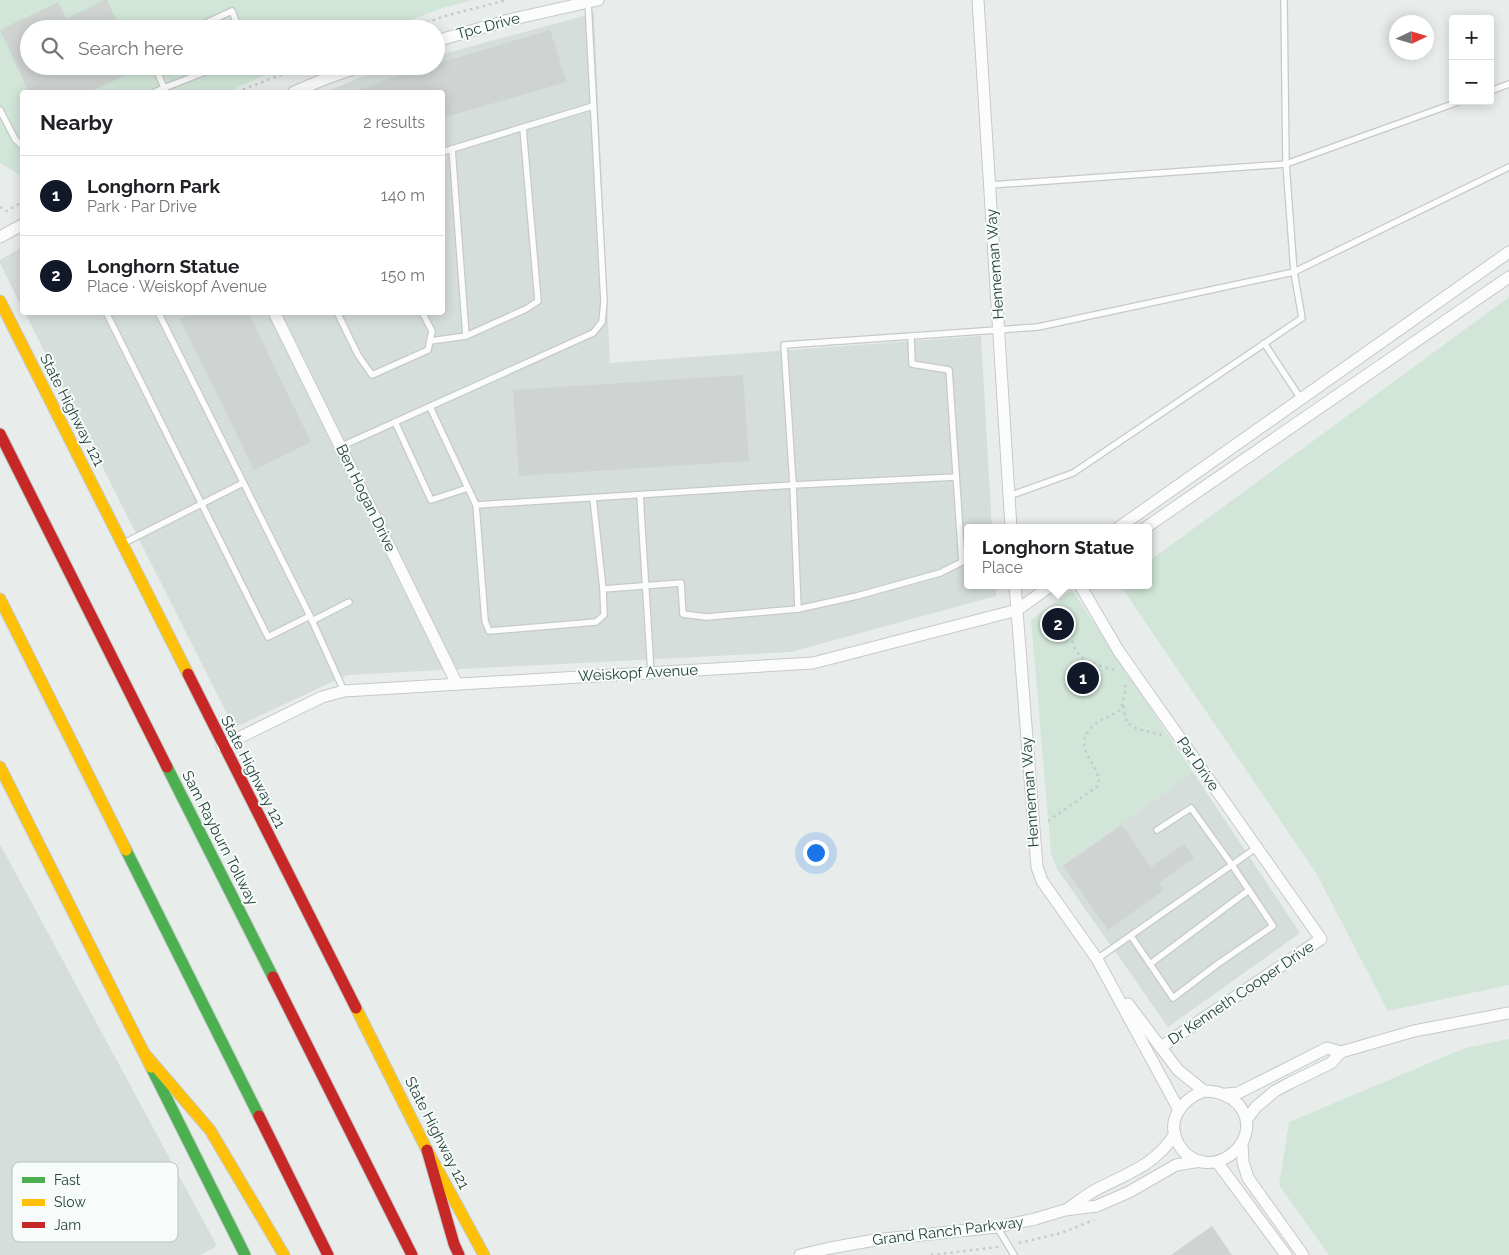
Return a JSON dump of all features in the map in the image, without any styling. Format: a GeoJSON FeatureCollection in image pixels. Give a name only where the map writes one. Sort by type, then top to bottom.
{"type":"FeatureCollection","features":[{"type":"Feature","properties":{"kind":"main road","name":"State Highway 121"},"geometry":{"type":"LineString","coordinates":[[0,301],[222,746],[427,1150],[484,1255]]}},
{"type":"Feature","properties":{"kind":"main road","name":"Sam Rayburn Tollway"},"geometry":{"type":"LineString","coordinates":[[0,434],[412,1255]]}},
{"type":"Feature","properties":{"kind":"main road"},"geometry":{"type":"LineString","coordinates":[[0,599],[328,1255]]}},
{"type":"Feature","properties":{"kind":"main road"},"geometry":{"type":"LineString","coordinates":[[0,767],[246,1255]]}},
{"type":"Feature","properties":{"kind":"main road"},"geometry":{"type":"LineString","coordinates":[[144,1053],[210,1130],[284,1255]]}},
{"type":"Feature","properties":{"kind":"main road"},"geometry":{"type":"LineString","coordinates":[[427,1150],[454,1244],[459,1255]]}},
{"type":"Feature","properties":{"kind":"street","name":"Henneman Way"},"geometry":{"type":"LineString","coordinates":[[978,0],[1011,524]]}},
{"type":"Feature","properties":{"kind":"street","name":"Tpc Drive"},"geometry":{"type":"LineString","coordinates":[[445,38],[509,20],[593,1]]}},
{"type":"Feature","properties":{"kind":"street"},"geometry":{"type":"LineString","coordinates":[[299,90],[336,75]]}},
{"type":"Feature","properties":{"kind":"street"},"geometry":{"type":"LineString","coordinates":[[0,237],[20,226]]}},
{"type":"Feature","properties":{"kind":"street"},"geometry":{"type":"LineString","coordinates":[[1124,524],[1509,252]]}},
{"type":"Feature","properties":{"kind":"street"},"geometry":{"type":"LineString","coordinates":[[1151,524],[1509,277]]}},
{"type":"Feature","properties":{"kind":"street","name":"Ben Hogan Drive"},"geometry":{"type":"LineString","coordinates":[[276,315],[342,446],[457,684]]}},
{"type":"Feature","properties":{"kind":"street","name":"Henneman Way"},"geometry":{"type":"LineString","coordinates":[[1015,589],[1037,867],[1042,881],[1097,959],[1178,1110]]}},
{"type":"Feature","properties":{"kind":"street","name":"Weiskopf Avenue"},"geometry":{"type":"LineString","coordinates":[[222,746],[322,697],[344,690],[813,663],[1017,610],[1046,589]]}},
{"type":"Feature","properties":{"kind":"street","name":"Par Drive"},"geometry":{"type":"LineString","coordinates":[[1082,589],[1118,650],[1321,940]]}},
{"type":"Feature","properties":{"kind":"street","name":"Dr Kenneth Cooper Drive"},"geometry":{"type":"LineString","coordinates":[[1161,1047],[1321,940]]}},
{"type":"Feature","properties":{"kind":"street","name":"Henneman Way"},"geometry":{"type":"LineString","coordinates":[[1107,977],[1178,1070],[1204,1092]]}},
{"type":"Feature","properties":{"kind":"street"},"geometry":{"type":"LineString","coordinates":[[1303,1255],[1248,1178],[1243,1162],[1242,1143],[1247,1119],[1256,1107],[1290,1082],[1331,1063],[1341,1052],[1414,1031],[1509,1013]]}},
{"type":"Feature","properties":{"kind":"street"},"geometry":{"type":"LineString","coordinates":[[1242,1143],[1236,1152],[1217,1162],[1201,1162],[1192,1158],[1178,1144],[1175,1134],[1175,1118],[1178,1110],[1189,1098],[1204,1092],[1238,1093],[1327,1048],[1341,1052]]}},
{"type":"Feature","properties":{"kind":"street"},"geometry":{"type":"LineString","coordinates":[[1226,1094],[1242,1109],[1247,1119]]}},
{"type":"Feature","properties":{"kind":"street","name":"Grand Ranch Parkway"},"geometry":{"type":"LineString","coordinates":[[1066,1210],[1092,1192],[1128,1175],[1156,1157],[1163,1152],[1175,1134]]}},
{"type":"Feature","properties":{"kind":"street","name":"Grand Ranch Parkway"},"geometry":{"type":"LineString","coordinates":[[800,1255],[875,1240],[997,1227],[1066,1210],[1097,1206],[1129,1192],[1176,1165],[1201,1162]]}},
{"type":"Feature","properties":{"kind":"street"},"geometry":{"type":"LineString","coordinates":[[1217,1162],[1286,1255]]}},
{"type":"Feature","properties":{"kind":"lane"},"geometry":{"type":"LineString","coordinates":[[1009,496],[1073,473],[1302,318],[1294,272],[1286,164],[1284,0]]}},
{"type":"Feature","properties":{"kind":"lane"},"geometry":{"type":"LineString","coordinates":[[342,446],[593,332],[602,322],[604,302],[593,106],[593,1]]}},
{"type":"Feature","properties":{"kind":"lane"},"geometry":{"type":"LineString","coordinates":[[212,20],[232,11],[236,20]]}},
{"type":"Feature","properties":{"kind":"lane"},"geometry":{"type":"LineString","coordinates":[[159,75],[165,90],[199,75]]}},
{"type":"Feature","properties":{"kind":"lane"},"geometry":{"type":"LineString","coordinates":[[1494,90],[1509,84]]}},
{"type":"Feature","properties":{"kind":"lane"},"geometry":{"type":"LineString","coordinates":[[990,185],[1286,164],[1450,105]]}},
{"type":"Feature","properties":{"kind":"lane"},"geometry":{"type":"LineString","coordinates":[[445,151],[593,106]]}},
{"type":"Feature","properties":{"kind":"lane"},"geometry":{"type":"LineString","coordinates":[[0,110],[15,139],[20,144]]}},
{"type":"Feature","properties":{"kind":"lane"},"geometry":{"type":"LineString","coordinates":[[430,341],[466,336],[526,309],[538,301],[523,128]]}},
{"type":"Feature","properties":{"kind":"lane"},"geometry":{"type":"LineString","coordinates":[[452,149],[466,336]]}},
{"type":"Feature","properties":{"kind":"lane"},"geometry":{"type":"LineString","coordinates":[[798,609],[794,485],[784,345],[1038,327],[1294,272],[1509,167]]}},
{"type":"Feature","properties":{"kind":"lane"},"geometry":{"type":"LineString","coordinates":[[108,315],[268,637],[349,602]]}},
{"type":"Feature","properties":{"kind":"lane"},"geometry":{"type":"LineString","coordinates":[[159,315],[311,619],[344,690]]}},
{"type":"Feature","properties":{"kind":"lane"},"geometry":{"type":"LineString","coordinates":[[338,315],[358,355],[372,375],[428,350],[432,331],[424,315]]}},
{"type":"Feature","properties":{"kind":"lane"},"geometry":{"type":"LineString","coordinates":[[603,589],[681,583],[683,614],[706,617],[798,609],[856,596],[940,573],[962,562],[948,370],[912,364],[911,336]]}},
{"type":"Feature","properties":{"kind":"lane"},"geometry":{"type":"LineString","coordinates":[[1264,343],[1301,399]]}},
{"type":"Feature","properties":{"kind":"lane"},"geometry":{"type":"LineString","coordinates":[[430,407],[476,505],[485,621],[489,631],[596,622],[604,615],[593,498]]}},
{"type":"Feature","properties":{"kind":"lane"},"geometry":{"type":"LineString","coordinates":[[395,422],[430,500],[468,488]]}},
{"type":"Feature","properties":{"kind":"lane"},"geometry":{"type":"LineString","coordinates":[[476,505],[956,477]]}},
{"type":"Feature","properties":{"kind":"lane"},"geometry":{"type":"LineString","coordinates":[[122,544],[243,483]]}},
{"type":"Feature","properties":{"kind":"lane"},"geometry":{"type":"LineString","coordinates":[[640,495],[651,673]]}},
{"type":"Feature","properties":{"kind":"lane"},"geometry":{"type":"LineString","coordinates":[[1131,936],[1173,998],[1219,963],[1273,926],[1191,808],[1157,830]]}},
{"type":"Feature","properties":{"kind":"lane"},"geometry":{"type":"LineString","coordinates":[[1097,959],[1256,848]]}},
{"type":"Feature","properties":{"kind":"lane"},"geometry":{"type":"LineString","coordinates":[[1150,964],[1249,890]]}},
{"type":"Feature","properties":{"kind":"lane"},"geometry":{"type":"LineString","coordinates":[[997,1227],[1014,1255]]}},
{"type":"Feature","properties":{"kind":"path"},"geometry":{"type":"LineString","coordinates":[[434,20],[507,0]]}},
{"type":"Feature","properties":{"kind":"path"},"geometry":{"type":"LineString","coordinates":[[242,90],[280,75]]}},
{"type":"Feature","properties":{"kind":"path"},"geometry":{"type":"LineString","coordinates":[[0,207],[7,211],[20,203]]}},
{"type":"Feature","properties":{"kind":"path"},"geometry":{"type":"LineString","coordinates":[[1070,628],[1063,638],[1054,640],[1045,632],[1043,618],[1062,608],[1068,614],[1076,653],[1085,660],[1117,671],[1120,676]]}},
{"type":"Feature","properties":{"kind":"path"},"geometry":{"type":"LineString","coordinates":[[1123,680],[1126,688],[1123,705],[1127,723],[1138,729],[1169,736]]}},
{"type":"Feature","properties":{"kind":"path"},"geometry":{"type":"LineString","coordinates":[[1048,821],[1098,786],[1098,773],[1088,759],[1086,752],[1085,742],[1087,733],[1098,722],[1121,709],[1123,705]]}},
{"type":"Feature","properties":{"kind":"shaded area"},"geometry":{"type":"Polygon","coordinates":[[[594,13],[610,363],[981,336],[992,524],[964,524],[964,589],[996,589],[996,596],[791,652],[347,675],[234,728],[26,315],[445,315],[445,90],[330,90],[368,75],[445,75],[445,54],[594,13]]]}},
{"type":"Feature","properties":{"kind":"shaded area"},"geometry":{"type":"Polygon","coordinates":[[[20,248],[20,304],[0,263],[0,260],[20,248]]]}},
{"type":"Feature","properties":{"kind":"shaded area"},"geometry":{"type":"Polygon","coordinates":[[[1193,772],[1300,933],[1168,1027],[1057,869],[1193,772]]]}},
{"type":"Feature","properties":{"kind":"shaded area"},"geometry":{"type":"Polygon","coordinates":[[[0,844],[172,1162],[12,1162],[12,1242],[178,1242],[178,1174],[217,1246],[200,1255],[0,1255],[0,844]]]}},
{"type":"Feature","properties":{"kind":"green space"},"geometry":{"type":"Polygon","coordinates":[[[0,0],[472,0],[411,20],[20,20],[20,75],[266,75],[232,90],[20,90],[20,175],[0,163],[0,0]]]}},
{"type":"Feature","properties":{"kind":"green space"},"geometry":{"type":"Polygon","coordinates":[[[1509,297],[1509,985],[1388,1011],[1316,873],[1123,589],[1152,589],[1152,559],[1509,297]]]}},
{"type":"Feature","properties":{"kind":"green space"},"geometry":{"type":"Polygon","coordinates":[[[1072,590],[1193,772],[1057,869],[1051,853],[1031,620],[1072,590]]]}},
{"type":"Feature","properties":{"kind":"green space"},"geometry":{"type":"Polygon","coordinates":[[[1509,1039],[1509,1255],[1329,1255],[1279,1185],[1289,1122],[1465,1048],[1509,1039]]]}},
{"type":"Feature","properties":{"kind":"building"},"geometry":{"type":"Polygon","coordinates":[[[107,0],[117,20],[21,20],[58,2],[66,19],[107,0]]]}},
{"type":"Feature","properties":{"kind":"building"},"geometry":{"type":"Polygon","coordinates":[[[20,20],[20,73],[0,30],[20,20]]]}},
{"type":"Feature","properties":{"kind":"building"},"geometry":{"type":"Polygon","coordinates":[[[550,30],[567,82],[445,117],[445,90],[359,90],[401,75],[445,75],[445,61],[550,30]]]}},
{"type":"Feature","properties":{"kind":"building"},"geometry":{"type":"Polygon","coordinates":[[[21,75],[125,75],[94,90],[28,90],[21,75]]]}},
{"type":"Feature","properties":{"kind":"building"},"geometry":{"type":"Polygon","coordinates":[[[187,315],[249,315],[311,442],[254,470],[180,319],[187,315]]]}},
{"type":"Feature","properties":{"kind":"building"},"geometry":{"type":"Polygon","coordinates":[[[743,375],[749,461],[519,476],[513,390],[743,375]]]}},
{"type":"Feature","properties":{"kind":"building"},"geometry":{"type":"Polygon","coordinates":[[[1122,825],[1151,867],[1184,844],[1194,858],[1159,883],[1164,890],[1108,930],[1063,866],[1122,825]]]}},
{"type":"Feature","properties":{"kind":"building"},"geometry":{"type":"Polygon","coordinates":[[[1212,1226],[1232,1255],[1171,1255],[1212,1226]]]}},
{"type":"Feature","properties":{"kind":"traffic: fast"},"geometry":{"type":"LineString","coordinates":[[167,767],[273,977]]}},
{"type":"Feature","properties":{"kind":"traffic: fast"},"geometry":{"type":"LineString","coordinates":[[126,850],[259,1116]]}},
{"type":"Feature","properties":{"kind":"traffic: fast"},"geometry":{"type":"LineString","coordinates":[[151,1067],[245,1255]]}},
{"type":"Feature","properties":{"kind":"traffic: slow"},"geometry":{"type":"LineString","coordinates":[[0,301],[188,674]]}},
{"type":"Feature","properties":{"kind":"traffic: slow"},"geometry":{"type":"LineString","coordinates":[[0,599],[126,850]]}},
{"type":"Feature","properties":{"kind":"traffic: slow"},"geometry":{"type":"LineString","coordinates":[[0,767],[151,1067]]}},
{"type":"Feature","properties":{"kind":"traffic: slow"},"geometry":{"type":"LineString","coordinates":[[356,1008],[427,1150],[484,1255]]}},
{"type":"Feature","properties":{"kind":"traffic: slow"},"geometry":{"type":"LineString","coordinates":[[144,1053],[210,1130],[284,1255]]}},
{"type":"Feature","properties":{"kind":"traffic: jam"},"geometry":{"type":"LineString","coordinates":[[0,434],[167,767]]}},
{"type":"Feature","properties":{"kind":"traffic: jam"},"geometry":{"type":"LineString","coordinates":[[188,674],[356,1008]]}},
{"type":"Feature","properties":{"kind":"traffic: jam"},"geometry":{"type":"LineString","coordinates":[[273,977],[412,1255]]}},
{"type":"Feature","properties":{"kind":"traffic: jam"},"geometry":{"type":"LineString","coordinates":[[259,1116],[328,1255]]}},
{"type":"Feature","properties":{"kind":"traffic: jam"},"geometry":{"type":"LineString","coordinates":[[427,1150],[454,1244],[459,1255]]}},
{"type":"Feature","properties":{"kind":"place","name":"Longhorn Statue"},"geometry":{"type":"Point","coordinates":[1058,624]}},
{"type":"Feature","properties":{"kind":"place","name":"Longhorn Park"},"geometry":{"type":"Point","coordinates":[1083,678]}}]}
